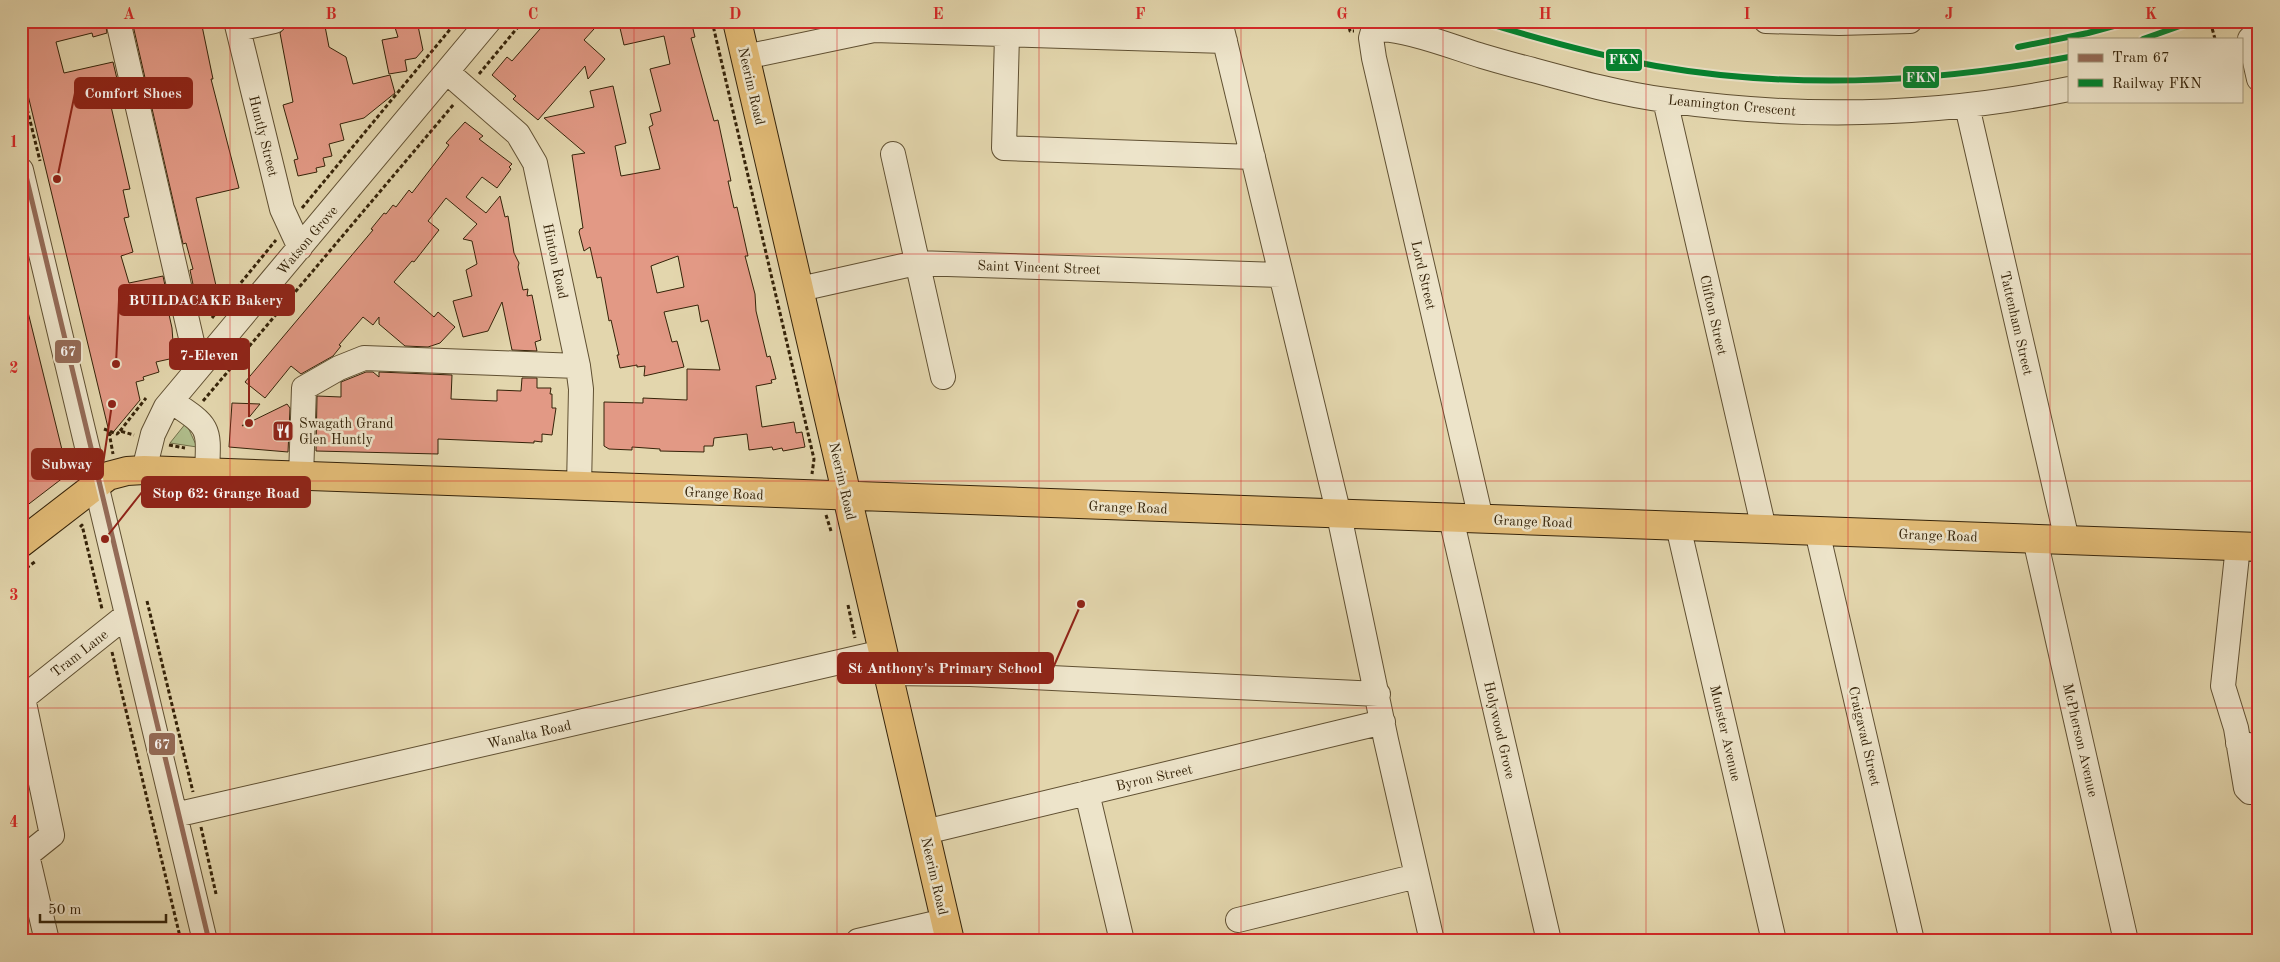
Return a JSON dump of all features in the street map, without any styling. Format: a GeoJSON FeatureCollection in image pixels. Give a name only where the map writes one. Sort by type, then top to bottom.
{"type":"FeatureCollection","features":[{"type":"Feature","properties":{"kind":"main road","name":"Neerim Road"},"geometry":{"type":"LineString","coordinates":[[737,21],[947,931]]}},
{"type":"Feature","properties":{"kind":"main road","name":"Grange Road"},"geometry":{"type":"LineString","coordinates":[[21,542],[96,485],[117,473],[144,470],[207,474],[1339,515],[2248,546]]}},
{"type":"Feature","properties":{"kind":"street"},"geometry":{"type":"LineString","coordinates":[[118,21],[198,368]]}},
{"type":"Feature","properties":{"kind":"street"},"geometry":{"type":"LineString","coordinates":[[237,25],[274,21]]}},
{"type":"Feature","properties":{"kind":"street","name":"Watson Grove"},"geometry":{"type":"LineString","coordinates":[[144,470],[153,434],[171,401],[490,21]]}},
{"type":"Feature","properties":{"kind":"street"},"geometry":{"type":"LineString","coordinates":[[1766,21],[1839,23],[1910,21]]}},
{"type":"Feature","properties":{"kind":"street","name":"Huntly Street"},"geometry":{"type":"LineString","coordinates":[[237,25],[282,209],[300,248]]}},
{"type":"Feature","properties":{"kind":"street"},"geometry":{"type":"LineString","coordinates":[[745,57],[863,26],[1007,35],[1222,31],[1339,515],[1432,941]]}},
{"type":"Feature","properties":{"kind":"street","name":"Leamington Crescent"},"geometry":{"type":"LineString","coordinates":[[1373,31],[1379,29],[1401,32],[1566,79],[1665,100],[1733,108],[1819,112],[1967,106],[2068,89]]}},
{"type":"Feature","properties":{"kind":"street","name":"Lord Street"},"geometry":{"type":"LineString","coordinates":[[1373,31],[1371,38],[1374,58],[1481,519]]}},
{"type":"Feature","properties":{"kind":"street"},"geometry":{"type":"LineString","coordinates":[[1007,35],[1004,148],[1253,157]]}},
{"type":"Feature","properties":{"kind":"street"},"geometry":{"type":"LineString","coordinates":[[2250,39],[2259,79]]}},
{"type":"Feature","properties":{"kind":"street","name":"Hinton Road"},"geometry":{"type":"LineString","coordinates":[[447,72],[464,99],[518,134],[535,163],[578,366],[581,389],[579,487]]}},
{"type":"Feature","properties":{"kind":"street","name":"Clifton Street"},"geometry":{"type":"LineString","coordinates":[[1665,100],[1764,529]]}},
{"type":"Feature","properties":{"kind":"street","name":"Tattenham Street"},"geometry":{"type":"LineString","coordinates":[[1967,106],[2067,540]]}},
{"type":"Feature","properties":{"kind":"street"},"geometry":{"type":"LineString","coordinates":[[893,154],[943,377]]}},
{"type":"Feature","properties":{"kind":"street"},"geometry":{"type":"LineString","coordinates":[[21,170],[127,615],[186,813],[205,941]]}},
{"type":"Feature","properties":{"kind":"street","name":"Saint Vincent Street"},"geometry":{"type":"LineString","coordinates":[[800,289],[916,263],[1281,275]]}},
{"type":"Feature","properties":{"kind":"street"},"geometry":{"type":"LineString","coordinates":[[301,477],[304,388],[355,361],[364,358],[578,366]]}},
{"type":"Feature","properties":{"kind":"street"},"geometry":{"type":"LineString","coordinates":[[171,401],[202,423],[208,435],[207,474]]}},
{"type":"Feature","properties":{"kind":"street","name":"Holywood Grove"},"geometry":{"type":"LineString","coordinates":[[1451,518],[1549,941]]}},
{"type":"Feature","properties":{"kind":"street","name":"Munster Avenue"},"geometry":{"type":"LineString","coordinates":[[1678,526],[1774,941]]}},
{"type":"Feature","properties":{"kind":"street","name":"Craigavad Street"},"geometry":{"type":"LineString","coordinates":[[1817,531],[1912,941]]}},
{"type":"Feature","properties":{"kind":"street","name":"McPherson Avenue"},"geometry":{"type":"LineString","coordinates":[[2035,539],[2126,941]]}},
{"type":"Feature","properties":{"kind":"street"},"geometry":{"type":"LineString","coordinates":[[2248,546],[2223,686],[2249,745],[2246,788],[2250,792],[2259,791]]}},
{"type":"Feature","properties":{"kind":"street","name":"Tram Lane"},"geometry":{"type":"LineString","coordinates":[[47,941],[27,855],[52,835],[23,698],[127,615]]}},
{"type":"Feature","properties":{"kind":"street","name":"Wanalta Road"},"geometry":{"type":"LineString","coordinates":[[186,813],[886,662],[970,674],[1378,694]]}},
{"type":"Feature","properties":{"kind":"street","name":"Byron Street"},"geometry":{"type":"LineString","coordinates":[[925,832],[1384,722]]}},
{"type":"Feature","properties":{"kind":"street"},"geometry":{"type":"LineString","coordinates":[[1087,793],[1122,941]]}},
{"type":"Feature","properties":{"kind":"street"},"geometry":{"type":"LineString","coordinates":[[1238,920],[1417,876]]}},
{"type":"Feature","properties":{"kind":"street"},"geometry":{"type":"LineString","coordinates":[[858,941],[947,931]]}},
{"type":"Feature","properties":{"kind":"path"},"geometry":{"type":"LineString","coordinates":[[166,444],[455,103],[464,99],[524,21]]}},
{"type":"Feature","properties":{"kind":"path"},"geometry":{"type":"LineString","coordinates":[[2215,38],[2212,28],[2229,21]]}},
{"type":"Feature","properties":{"kind":"path"},"geometry":{"type":"LineString","coordinates":[[82,525],[181,941]]}},
{"type":"Feature","properties":{"kind":"path"},"geometry":{"type":"LineString","coordinates":[[146,598],[186,813],[218,904]]}},
{"type":"Feature","properties":{"kind":"green space"},"geometry":{"type":"Polygon","coordinates":[[[186,423],[197,447],[170,443],[186,423]]]}},
{"type":"Feature","properties":{"kind":"building"},"geometry":{"type":"Polygon","coordinates":[[[21,21],[105,21],[107,33],[93,37],[92,33],[56,42],[64,73],[113,62],[122,100],[110,102],[130,189],[123,190],[129,217],[124,218],[133,252],[121,256],[129,283],[163,276],[172,328],[173,342],[170,342],[174,358],[156,362],[159,372],[143,377],[144,380],[136,382],[140,400],[110,436],[21,66],[21,21]]]}},
{"type":"Feature","properties":{"kind":"building"},"geometry":{"type":"Polygon","coordinates":[[[132,21],[201,21],[213,79],[211,79],[239,188],[196,198],[217,290],[213,291],[214,295],[197,299],[195,294],[190,270],[193,269],[186,243],[183,244],[132,21]]]}},
{"type":"Feature","properties":{"kind":"building"},"geometry":{"type":"Polygon","coordinates":[[[305,21],[324,21],[329,47],[346,57],[353,84],[390,75],[395,93],[364,118],[340,124],[344,140],[329,144],[332,156],[323,158],[325,166],[316,168],[317,172],[298,176],[294,160],[298,159],[283,105],[293,102],[280,33],[287,25],[305,21]]]}},
{"type":"Feature","properties":{"kind":"building"},"geometry":{"type":"Polygon","coordinates":[[[393,21],[417,21],[423,50],[416,58],[405,60],[407,71],[389,74],[382,40],[398,37],[393,21]]]}},
{"type":"Feature","properties":{"kind":"building"},"geometry":{"type":"Polygon","coordinates":[[[547,21],[585,21],[594,29],[584,40],[605,59],[588,79],[585,66],[538,120],[513,99],[516,96],[492,75],[507,57],[512,61],[547,21]]]}},
{"type":"Feature","properties":{"kind":"building"},"geometry":{"type":"Polygon","coordinates":[[[647,21],[691,21],[695,37],[691,38],[714,121],[718,120],[731,181],[728,181],[734,208],[737,207],[748,256],[745,256],[755,294],[756,311],[767,357],[770,356],[776,379],[771,380],[772,383],[756,386],[762,427],[794,422],[796,433],[802,432],[805,447],[783,451],[782,448],[773,450],[772,447],[749,450],[747,434],[714,438],[713,446],[704,446],[704,452],[660,451],[660,449],[632,447],[632,450],[609,449],[604,446],[604,402],[643,403],[643,398],[687,400],[687,369],[720,370],[708,320],[701,322],[698,305],[664,312],[672,342],[677,341],[684,367],[644,376],[645,366],[637,367],[637,365],[620,368],[617,355],[619,355],[611,320],[609,321],[601,277],[597,278],[590,247],[584,251],[579,232],[583,228],[572,155],[585,153],[544,118],[594,107],[590,91],[613,86],[626,143],[615,146],[621,176],[660,169],[649,127],[653,125],[650,114],[661,111],[650,69],[670,64],[664,36],[624,45],[620,28],[647,21]],[[678,256],[651,266],[657,293],[684,287],[678,256]]]}},
{"type":"Feature","properties":{"kind":"building"},"geometry":{"type":"Polygon","coordinates":[[[465,122],[483,136],[479,139],[512,164],[509,167],[511,169],[497,188],[482,177],[466,197],[486,213],[500,196],[505,217],[508,216],[523,290],[528,289],[527,296],[532,295],[541,340],[535,342],[537,351],[512,350],[502,302],[488,331],[463,337],[453,301],[472,296],[466,270],[477,264],[472,241],[463,239],[477,224],[446,198],[428,221],[439,230],[414,262],[412,261],[394,282],[434,317],[438,312],[455,327],[440,343],[428,347],[405,346],[379,324],[379,317],[373,325],[363,317],[339,345],[341,346],[333,356],[301,374],[291,366],[265,398],[245,382],[373,230],[371,229],[384,213],[386,214],[393,205],[396,207],[409,190],[412,193],[449,145],[446,143],[465,122]]]}},
{"type":"Feature","properties":{"kind":"building"},"geometry":{"type":"Polygon","coordinates":[[[26,304],[68,474],[21,510],[21,305],[26,304]]]}},
{"type":"Feature","properties":{"kind":"building"},"geometry":{"type":"Polygon","coordinates":[[[366,372],[373,372],[379,377],[379,372],[452,375],[451,399],[497,401],[497,390],[521,391],[522,378],[537,378],[537,388],[551,388],[552,408],[556,408],[552,435],[542,434],[542,442],[534,441],[534,443],[438,439],[438,454],[316,451],[317,396],[341,397],[341,382],[366,372]]]}},
{"type":"Feature","properties":{"kind":"building"},"geometry":{"type":"Polygon","coordinates":[[[232,403],[260,404],[242,426],[287,404],[290,408],[288,452],[229,447],[232,403]]]}},
{"type":"Feature","properties":{"kind":"tram line","name":"67"},"geometry":{"type":"LineString","coordinates":[[21,155],[209,941]]}},
{"type":"Feature","properties":{"kind":"rail line","name":"FKN"},"geometry":{"type":"LineString","coordinates":[[1480,21],[1567,46],[1634,62],[1708,74],[1759,78],[1811,81],[1915,78],[2018,66],[2068,57]]}},
{"type":"Feature","properties":{"kind":"rail line","name":"FKN"},"geometry":{"type":"LineString","coordinates":[[2018,47],[2088,33],[2132,21]]}},
{"type":"Feature","properties":{"kind":"rail line","name":"FKN"},"geometry":{"type":"LineString","coordinates":[[2146,38],[2194,21]]}},
{"type":"Feature","properties":{"kind":"place","name":"Comfort Shoes"},"geometry":{"type":"Point","coordinates":[57,179]}},
{"type":"Feature","properties":{"kind":"place","name":"BUILDACAKE Bakery"},"geometry":{"type":"Point","coordinates":[116,364]}},
{"type":"Feature","properties":{"kind":"place","name":"Subway"},"geometry":{"type":"Point","coordinates":[112,404]}},
{"type":"Feature","properties":{"kind":"place","name":"7-Eleven"},"geometry":{"type":"Point","coordinates":[249,423]}},
{"type":"Feature","properties":{"kind":"place","name":"Swagath Grand Glen Huntly"},"geometry":{"type":"Point","coordinates":[283,431]}},
{"type":"Feature","properties":{"kind":"place","name":"Stop 62: Grange Road"},"geometry":{"type":"Point","coordinates":[105,539]}},
{"type":"Feature","properties":{"kind":"place","name":"St Anthony's Primary School"},"geometry":{"type":"Point","coordinates":[1081,604]}}]}
